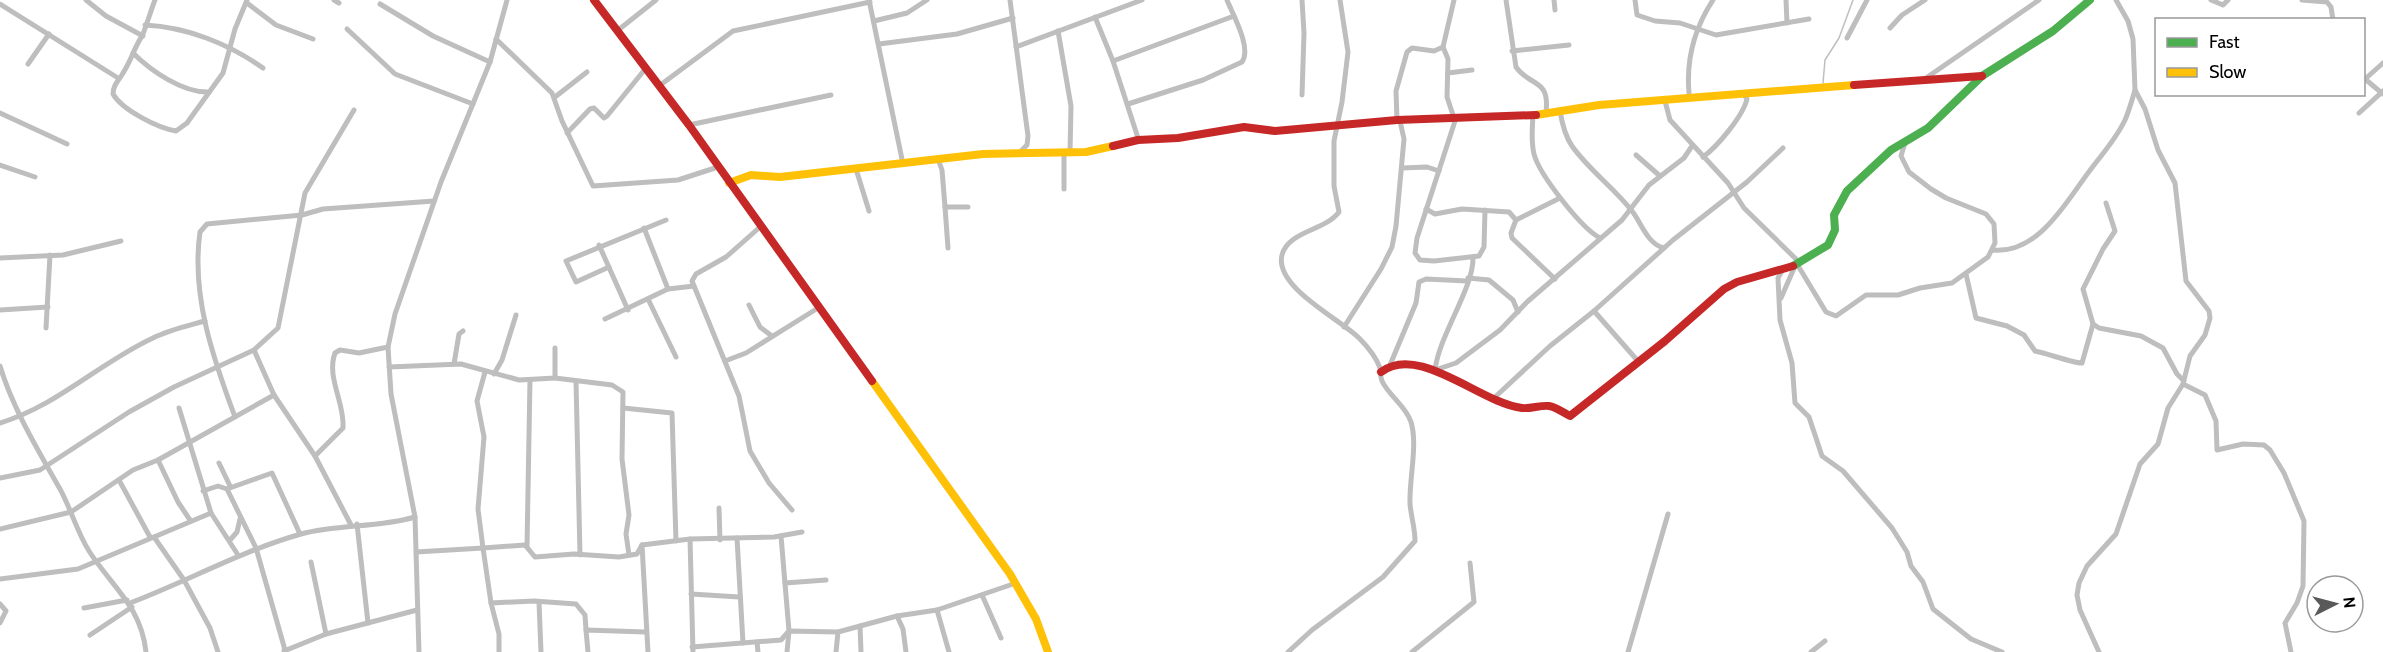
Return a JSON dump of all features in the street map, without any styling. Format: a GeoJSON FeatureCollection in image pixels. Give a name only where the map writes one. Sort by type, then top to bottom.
{"type":"FeatureCollection","features":[{"type":"Feature","properties":{"kind":"street"},"geometry":{"type":"LineString","coordinates":[[86,0],[106,16],[143,36]]}},
{"type":"Feature","properties":{"kind":"street"},"geometry":{"type":"LineString","coordinates":[[155,0],[143,36],[135,45],[134,53],[112,91],[117,101],[153,124],[176,131],[187,123],[223,73],[235,29],[247,2],[276,25],[314,39]]}},
{"type":"Feature","properties":{"kind":"street"},"geometry":{"type":"LineString","coordinates":[[419,652],[415,517],[391,394],[388,347],[395,314],[434,201],[490,62],[507,0]]}},
{"type":"Feature","properties":{"kind":"street"},"geometry":{"type":"LineString","coordinates":[[594,0],[689,125],[1016,583],[1036,619],[1045,649]]}},
{"type":"Feature","properties":{"kind":"street"},"geometry":{"type":"LineString","coordinates":[[617,31],[656,0]]}},
{"type":"Feature","properties":{"kind":"street"},"geometry":{"type":"LineString","coordinates":[[874,21],[913,10],[927,0]]}},
{"type":"Feature","properties":{"kind":"street"},"geometry":{"type":"LineString","coordinates":[[1010,0],[1028,136],[1027,145],[1020,152]]}},
{"type":"Feature","properties":{"kind":"street"},"geometry":{"type":"LineString","coordinates":[[1016,47],[1095,18],[1128,2],[1142,0]]}},
{"type":"Feature","properties":{"kind":"street"},"geometry":{"type":"LineString","coordinates":[[1128,104],[1203,80],[1242,62],[1245,55],[1244,44],[1227,0]]}},
{"type":"Feature","properties":{"kind":"street"},"geometry":{"type":"LineString","coordinates":[[1302,0],[1304,33],[1302,96]]}},
{"type":"Feature","properties":{"kind":"street"},"geometry":{"type":"LineString","coordinates":[[1340,0],[1348,52],[1334,141],[1334,186],[1339,212],[1331,220],[1291,241],[1283,251],[1281,264],[1287,277],[1311,301],[1358,336],[1383,368]]}},
{"type":"Feature","properties":{"kind":"street"},"geometry":{"type":"LineString","coordinates":[[1454,0],[1443,47],[1448,59],[1447,97],[1455,118],[1417,238],[1415,253],[1420,260],[1434,261],[1479,256],[1484,247],[1485,210]]}},
{"type":"Feature","properties":{"kind":"street"},"geometry":{"type":"LineString","coordinates":[[1506,0],[1512,51],[1518,70],[1543,88],[1547,100],[1546,112]]}},
{"type":"Feature","properties":{"kind":"street"},"geometry":{"type":"LineString","coordinates":[[1554,0],[1555,10]]}},
{"type":"Feature","properties":{"kind":"street"},"geometry":{"type":"LineString","coordinates":[[1635,0],[1637,15],[1655,21],[1680,23],[1716,35],[1809,19]]}},
{"type":"Feature","properties":{"kind":"street"},"geometry":{"type":"LineString","coordinates":[[1689,96],[1689,59],[1697,30],[1713,0]]}},
{"type":"Feature","properties":{"kind":"street"},"geometry":{"type":"LineString","coordinates":[[1786,0],[1787,23]]}},
{"type":"Feature","properties":{"kind":"street"},"geometry":{"type":"LineString","coordinates":[[1847,38],[1867,0]]}},
{"type":"Feature","properties":{"kind":"street"},"geometry":{"type":"LineString","coordinates":[[1890,28],[1902,15],[1925,0]]}},
{"type":"Feature","properties":{"kind":"street"},"geometry":{"type":"LineString","coordinates":[[1926,78],[2039,0]]}},
{"type":"Feature","properties":{"kind":"street"},"geometry":{"type":"LineString","coordinates":[[1383,368],[1406,362],[1435,370],[1461,385],[1521,408],[1550,406],[1570,416],[1637,360],[1665,340],[1688,317],[1724,289],[1737,282],[1777,274],[1830,243],[1835,230],[1834,215],[1847,191],[1891,150],[1928,128],[1982,76],[2053,31],[2090,0]]}},
{"type":"Feature","properties":{"kind":"street"},"geometry":{"type":"LineString","coordinates":[[1992,250],[2015,246],[2038,234],[2055,219],[2112,144],[2125,120],[2135,90],[2133,39],[2128,21],[2116,0]]}},
{"type":"Feature","properties":{"kind":"street"},"geometry":{"type":"LineString","coordinates":[[2211,0],[2223,5],[2228,0]]}},
{"type":"Feature","properties":{"kind":"street"},"geometry":{"type":"LineString","coordinates":[[2302,0],[2327,2],[2331,7],[2333,18]]}},
{"type":"Feature","properties":{"kind":"street"},"geometry":{"type":"LineString","coordinates":[[659,86],[733,31],[870,1],[903,164]]}},
{"type":"Feature","properties":{"kind":"street"},"geometry":{"type":"LineString","coordinates":[[0,4],[118,78]]}},
{"type":"Feature","properties":{"kind":"street"},"geometry":{"type":"LineString","coordinates":[[381,4],[433,36],[490,62]]}},
{"type":"Feature","properties":{"kind":"street"},"geometry":{"type":"LineString","coordinates":[[1113,61],[1234,16]]}},
{"type":"Feature","properties":{"kind":"street"},"geometry":{"type":"LineString","coordinates":[[879,44],[957,34],[1013,18]]}},
{"type":"Feature","properties":{"kind":"street"},"geometry":{"type":"LineString","coordinates":[[1095,18],[1113,61],[1139,141]]}},
{"type":"Feature","properties":{"kind":"street"},"geometry":{"type":"LineString","coordinates":[[145,25],[185,30],[231,50],[263,68]]}},
{"type":"Feature","properties":{"kind":"street"},"geometry":{"type":"LineString","coordinates":[[347,29],[395,75],[473,104]]}},
{"type":"Feature","properties":{"kind":"street"},"geometry":{"type":"LineString","coordinates":[[1058,31],[1071,106],[1064,189]]}},
{"type":"Feature","properties":{"kind":"street"},"geometry":{"type":"LineString","coordinates":[[27,64],[49,34]]}},
{"type":"Feature","properties":{"kind":"street"},"geometry":{"type":"LineString","coordinates":[[496,39],[555,98],[567,133],[593,186],[678,180],[717,167]]}},
{"type":"Feature","properties":{"kind":"street"},"geometry":{"type":"LineString","coordinates":[[1512,51],[1569,45]]}},
{"type":"Feature","properties":{"kind":"street"},"geometry":{"type":"LineString","coordinates":[[1344,327],[1382,269],[1392,247],[1404,132],[1399,121],[1396,91],[1407,52],[1412,48],[1434,51],[1443,47]]}},
{"type":"Feature","properties":{"kind":"street"},"geometry":{"type":"LineString","coordinates":[[134,53],[174,82],[194,90],[209,92]]}},
{"type":"Feature","properties":{"kind":"street"},"geometry":{"type":"LineString","coordinates":[[2365,79],[2383,63]]}},
{"type":"Feature","properties":{"kind":"street"},"geometry":{"type":"LineString","coordinates":[[567,133],[590,109],[594,108],[604,118],[607,116],[645,68]]}},
{"type":"Feature","properties":{"kind":"street"},"geometry":{"type":"LineString","coordinates":[[1448,73],[1473,69]]}},
{"type":"Feature","properties":{"kind":"street"},"geometry":{"type":"LineString","coordinates":[[555,98],[587,72]]}},
{"type":"Feature","properties":{"kind":"street"},"geometry":{"type":"LineString","coordinates":[[729,183],[751,175],[780,177],[1020,152],[1093,151],[1139,141],[1179,138],[1244,127],[1275,131],[1399,121],[1533,116],[1546,112],[1599,105],[1665,101],[1689,96],[1855,86],[1926,78],[1982,76]]}},
{"type":"Feature","properties":{"kind":"street"},"geometry":{"type":"LineString","coordinates":[[2359,113],[2383,93],[2365,81]]}},
{"type":"Feature","properties":{"kind":"street"},"geometry":{"type":"LineString","coordinates":[[2099,652],[2080,610],[2077,595],[2079,584],[2087,566],[2116,534],[2140,464],[2155,449],[2168,408],[2184,382],[2190,356],[2207,331],[2210,314],[2187,280],[2175,183],[2158,150],[2145,109],[2135,90]]}},
{"type":"Feature","properties":{"kind":"street"},"geometry":{"type":"LineString","coordinates":[[1703,157],[1718,145],[1744,107],[1747,99],[1743,93]]}},
{"type":"Feature","properties":{"kind":"street"},"geometry":{"type":"LineString","coordinates":[[689,125],[831,95]]}},
{"type":"Feature","properties":{"kind":"street"},"geometry":{"type":"LineString","coordinates":[[1665,101],[1670,120],[1769,235],[1797,264],[1826,312],[1836,316],[1866,295],[1898,295],[1920,288],[1947,285],[1988,257],[1992,250],[1996,233],[1991,219],[1970,206],[1946,198],[1909,172],[1901,156],[1905,143]]}},
{"type":"Feature","properties":{"kind":"street"},"geometry":{"type":"LineString","coordinates":[[0,478],[40,470],[129,412],[254,350],[278,328],[286,279],[308,183],[354,110]]}},
{"type":"Feature","properties":{"kind":"street"},"geometry":{"type":"LineString","coordinates":[[1560,111],[1563,126],[1573,147],[1651,240],[1658,247],[1664,248]]}},
{"type":"Feature","properties":{"kind":"street"},"geometry":{"type":"LineString","coordinates":[[0,113],[67,144]]}},
{"type":"Feature","properties":{"kind":"street"},"geometry":{"type":"LineString","coordinates":[[1533,116],[1534,156],[1560,198],[1582,226],[1599,238]]}},
{"type":"Feature","properties":{"kind":"street"},"geometry":{"type":"LineString","coordinates":[[1435,370],[1456,363],[1494,334],[1519,308],[1629,211],[1649,185],[1684,158],[1692,146]]}},
{"type":"Feature","properties":{"kind":"street"},"geometry":{"type":"LineString","coordinates":[[1494,398],[1550,346],[1594,311],[1664,248],[1783,148]]}},
{"type":"Feature","properties":{"kind":"street"},"geometry":{"type":"LineString","coordinates":[[1636,155],[1660,177]]}},
{"type":"Feature","properties":{"kind":"street"},"geometry":{"type":"LineString","coordinates":[[938,159],[942,170],[948,248]]}},
{"type":"Feature","properties":{"kind":"street"},"geometry":{"type":"LineString","coordinates":[[0,165],[35,177]]}},
{"type":"Feature","properties":{"kind":"street"},"geometry":{"type":"LineString","coordinates":[[1402,168],[1427,167],[1439,171]]}},
{"type":"Feature","properties":{"kind":"street"},"geometry":{"type":"LineString","coordinates":[[856,169],[869,211]]}},
{"type":"Feature","properties":{"kind":"street"},"geometry":{"type":"LineString","coordinates":[[1554,279],[1512,238],[1511,232],[1516,220],[1560,198]]}},
{"type":"Feature","properties":{"kind":"street"},"geometry":{"type":"LineString","coordinates":[[235,417],[216,367],[196,270],[202,228],[207,224],[302,215],[334,208],[434,201]]}},
{"type":"Feature","properties":{"kind":"street"},"geometry":{"type":"LineString","coordinates":[[1966,274],[1976,318],[2007,326],[2024,335],[2035,351],[2060,356],[2077,364],[2082,363],[2092,324],[2083,289],[2103,249],[2115,231],[2106,203]]}},
{"type":"Feature","properties":{"kind":"street"},"geometry":{"type":"LineString","coordinates":[[945,207],[968,207]]}},
{"type":"Feature","properties":{"kind":"street"},"geometry":{"type":"LineString","coordinates":[[1426,210],[1435,214],[1462,209],[1508,211],[1516,220]]}},
{"type":"Feature","properties":{"kind":"street"},"geometry":{"type":"LineString","coordinates":[[609,267],[578,282],[573,281],[566,261],[599,245],[666,220]]}},
{"type":"Feature","properties":{"kind":"street"},"geometry":{"type":"LineString","coordinates":[[760,227],[726,257],[693,276],[694,286],[739,396],[745,434],[756,464],[792,510]]}},
{"type":"Feature","properties":{"kind":"street"},"geometry":{"type":"LineString","coordinates":[[644,228],[668,289]]}},
{"type":"Feature","properties":{"kind":"street"},"geometry":{"type":"LineString","coordinates":[[0,258],[81,253],[121,241]]}},
{"type":"Feature","properties":{"kind":"street"},"geometry":{"type":"LineString","coordinates":[[599,245],[628,310]]}},
{"type":"Feature","properties":{"kind":"street"},"geometry":{"type":"LineString","coordinates":[[46,328],[50,255]]}},
{"type":"Feature","properties":{"kind":"street"},"geometry":{"type":"LineString","coordinates":[[1435,370],[1453,313],[1468,279],[1473,257]]}},
{"type":"Feature","properties":{"kind":"street"},"geometry":{"type":"LineString","coordinates":[[1780,302],[1797,264]]}},
{"type":"Feature","properties":{"kind":"street"},"geometry":{"type":"LineString","coordinates":[[1777,274],[1779,320],[1792,363],[1795,403],[1809,417],[1822,456],[1843,471],[1892,528],[1907,552],[1911,566],[1923,582],[1933,609],[1971,639],[2002,652]]}},
{"type":"Feature","properties":{"kind":"street"},"geometry":{"type":"LineString","coordinates":[[1288,652],[1312,630],[1383,578],[1414,545],[1410,506],[1413,436],[1411,422],[1382,381],[1383,368],[1416,303],[1419,282],[1426,279],[1489,280],[1519,308]]}},
{"type":"Feature","properties":{"kind":"street"},"geometry":{"type":"LineString","coordinates":[[605,319],[668,289],[694,286]]}},
{"type":"Feature","properties":{"kind":"street"},"geometry":{"type":"LineString","coordinates":[[648,299],[676,357]]}},
{"type":"Feature","properties":{"kind":"street"},"geometry":{"type":"LineString","coordinates":[[749,305],[760,327],[772,336]]}},
{"type":"Feature","properties":{"kind":"street"},"geometry":{"type":"LineString","coordinates":[[0,310],[48,307]]}},
{"type":"Feature","properties":{"kind":"street"},"geometry":{"type":"LineString","coordinates":[[725,361],[746,353],[818,308]]}},
{"type":"Feature","properties":{"kind":"street"},"geometry":{"type":"LineString","coordinates":[[1594,311],[1637,360]]}},
{"type":"Feature","properties":{"kind":"street"},"geometry":{"type":"LineString","coordinates":[[494,374],[502,360],[516,315]]}},
{"type":"Feature","properties":{"kind":"street"},"geometry":{"type":"LineString","coordinates":[[0,423],[22,416],[65,394],[109,363],[152,338],[205,321]]}},
{"type":"Feature","properties":{"kind":"street"},"geometry":{"type":"LineString","coordinates":[[2092,324],[2099,328],[2141,336],[2163,348],[2177,374],[2184,382],[2202,391],[2208,400],[2216,422],[2214,434],[2217,450],[2243,444],[2266,447],[2277,461],[2298,504],[2305,534],[2302,558],[2304,577],[2301,595],[2285,623],[2291,652]]}},
{"type":"Feature","properties":{"kind":"street"},"geometry":{"type":"LineString","coordinates":[[454,364],[459,334],[463,331]]}},
{"type":"Feature","properties":{"kind":"street"},"geometry":{"type":"LineString","coordinates":[[315,456],[343,428],[340,396],[334,384],[335,353],[340,350],[359,353],[388,347]]}},
{"type":"Feature","properties":{"kind":"street"},"geometry":{"type":"LineString","coordinates":[[555,348],[555,378]]}},
{"type":"Feature","properties":{"kind":"street"},"geometry":{"type":"LineString","coordinates":[[254,350],[274,395],[315,456],[354,524],[368,623]]}},
{"type":"Feature","properties":{"kind":"street"},"geometry":{"type":"LineString","coordinates":[[389,367],[411,364],[454,364],[530,380],[555,378],[618,388],[623,392],[622,459],[629,515],[626,534],[629,555]]}},
{"type":"Feature","properties":{"kind":"street"},"geometry":{"type":"LineString","coordinates":[[0,366],[45,466],[71,512],[83,540],[130,603],[142,626],[146,652]]}},
{"type":"Feature","properties":{"kind":"street"},"geometry":{"type":"LineString","coordinates":[[485,372],[477,401],[484,437],[478,509],[491,603],[499,634],[499,652]]}},
{"type":"Feature","properties":{"kind":"street"},"geometry":{"type":"LineString","coordinates":[[526,547],[530,380]]}},
{"type":"Feature","properties":{"kind":"street"},"geometry":{"type":"LineString","coordinates":[[576,381],[580,555]]}},
{"type":"Feature","properties":{"kind":"street"},"geometry":{"type":"LineString","coordinates":[[0,529],[71,512],[119,480],[274,395]]}},
{"type":"Feature","properties":{"kind":"street"},"geometry":{"type":"LineString","coordinates":[[178,408],[190,441],[203,491],[212,513],[238,555]]}},
{"type":"Feature","properties":{"kind":"street"},"geometry":{"type":"LineString","coordinates":[[623,408],[672,413],[676,541]]}},
{"type":"Feature","properties":{"kind":"street"},"geometry":{"type":"LineString","coordinates":[[158,459],[178,502],[190,520]]}},
{"type":"Feature","properties":{"kind":"street"},"geometry":{"type":"LineString","coordinates":[[219,463],[256,548],[284,651],[326,634],[417,610]]}},
{"type":"Feature","properties":{"kind":"street"},"geometry":{"type":"LineString","coordinates":[[203,491],[218,486],[228,487],[272,472],[300,534]]}},
{"type":"Feature","properties":{"kind":"street"},"geometry":{"type":"LineString","coordinates":[[119,480],[152,537],[184,580],[210,628],[218,652]]}},
{"type":"Feature","properties":{"kind":"street"},"geometry":{"type":"LineString","coordinates":[[719,508],[720,540]]}},
{"type":"Feature","properties":{"kind":"street"},"geometry":{"type":"LineString","coordinates":[[1,577],[78,568],[190,520],[212,513]]}},
{"type":"Feature","properties":{"kind":"street"},"geometry":{"type":"LineString","coordinates":[[1628,652],[1668,514]]}},
{"type":"Feature","properties":{"kind":"street"},"geometry":{"type":"LineString","coordinates":[[230,540],[237,532],[241,517]]}},
{"type":"Feature","properties":{"kind":"street"},"geometry":{"type":"LineString","coordinates":[[90,635],[130,603],[256,548],[300,534],[354,524],[391,523],[415,517]]}},
{"type":"Feature","properties":{"kind":"street"},"geometry":{"type":"LineString","coordinates":[[642,545],[690,539],[720,540],[781,536],[802,532]]}},
{"type":"Feature","properties":{"kind":"street"},"geometry":{"type":"LineString","coordinates":[[781,536],[789,632],[787,652]]}},
{"type":"Feature","properties":{"kind":"street"},"geometry":{"type":"LineString","coordinates":[[737,538],[743,643]]}},
{"type":"Feature","properties":{"kind":"street"},"geometry":{"type":"LineString","coordinates":[[690,539],[693,650],[781,640],[789,632],[838,632],[897,616],[937,610],[1016,583]]}},
{"type":"Feature","properties":{"kind":"street"},"geometry":{"type":"LineString","coordinates":[[416,552],[526,547],[535,556],[629,555],[637,554],[642,545]]}},
{"type":"Feature","properties":{"kind":"street"},"geometry":{"type":"LineString","coordinates":[[642,545],[645,633],[648,652]]}},
{"type":"Feature","properties":{"kind":"street"},"geometry":{"type":"LineString","coordinates":[[311,562],[326,634]]}},
{"type":"Feature","properties":{"kind":"street"},"geometry":{"type":"LineString","coordinates":[[1413,652],[1474,602],[1470,563]]}},
{"type":"Feature","properties":{"kind":"street"},"geometry":{"type":"LineString","coordinates":[[785,584],[826,580]]}},
{"type":"Feature","properties":{"kind":"street"},"geometry":{"type":"LineString","coordinates":[[691,594],[739,597]]}},
{"type":"Feature","properties":{"kind":"street"},"geometry":{"type":"LineString","coordinates":[[982,595],[1000,638]]}},
{"type":"Feature","properties":{"kind":"street"},"geometry":{"type":"LineString","coordinates":[[491,603],[539,602],[579,606],[585,615],[588,652]]}},
{"type":"Feature","properties":{"kind":"street"},"geometry":{"type":"LineString","coordinates":[[539,602],[541,652]]}},
{"type":"Feature","properties":{"kind":"street"},"geometry":{"type":"LineString","coordinates":[[84,608],[130,603]]}},
{"type":"Feature","properties":{"kind":"street"},"geometry":{"type":"LineString","coordinates":[[0,604],[6,611],[0,623]]}},
{"type":"Feature","properties":{"kind":"street"},"geometry":{"type":"LineString","coordinates":[[937,610],[949,652]]}},
{"type":"Feature","properties":{"kind":"street"},"geometry":{"type":"LineString","coordinates":[[897,616],[903,629],[906,652]]}},
{"type":"Feature","properties":{"kind":"street"},"geometry":{"type":"LineString","coordinates":[[860,626],[861,652]]}},
{"type":"Feature","properties":{"kind":"street"},"geometry":{"type":"LineString","coordinates":[[586,630],[645,633]]}},
{"type":"Feature","properties":{"kind":"street"},"geometry":{"type":"LineString","coordinates":[[836,652],[838,632]]}},
{"type":"Feature","properties":{"kind":"street"},"geometry":{"type":"LineString","coordinates":[[1811,652],[1825,641]]}},
{"type":"Feature","properties":{"kind":"street"},"geometry":{"type":"LineString","coordinates":[[757,642],[758,652]]}},
{"type":"Feature","properties":{"kind":"waterway"},"geometry":{"type":"LineString","coordinates":[[1823,83],[1825,60],[1839,38],[1853,0]]}},
{"type":"Feature","properties":{"kind":"traffic: fast"},"geometry":{"type":"LineString","coordinates":[[1793,266],[1828,245],[1835,230],[1834,215],[1847,191],[1891,150],[1928,128],[1982,76],[2053,31],[2090,0]]}},
{"type":"Feature","properties":{"kind":"traffic: slow"},"geometry":{"type":"LineString","coordinates":[[1536,115],[1599,105],[1854,85]]}},
{"type":"Feature","properties":{"kind":"traffic: slow"},"geometry":{"type":"LineString","coordinates":[[729,183],[751,175],[780,177],[983,154],[1086,152],[1113,146]]}},
{"type":"Feature","properties":{"kind":"traffic: slow"},"geometry":{"type":"LineString","coordinates":[[872,381],[1010,574],[1036,619],[1048,652]]}},
{"type":"Feature","properties":{"kind":"traffic: jam"},"geometry":{"type":"LineString","coordinates":[[594,0],[689,125],[872,381]]}},
{"type":"Feature","properties":{"kind":"traffic: jam"},"geometry":{"type":"LineString","coordinates":[[1854,85],[1982,76]]}},
{"type":"Feature","properties":{"kind":"traffic: jam"},"geometry":{"type":"LineString","coordinates":[[1113,146],[1138,140],[1178,138],[1244,127],[1275,131],[1397,120],[1536,115]]}},
{"type":"Feature","properties":{"kind":"traffic: jam"},"geometry":{"type":"LineString","coordinates":[[1381,372],[1396,365],[1413,365],[1431,369],[1505,404],[1522,408],[1549,406],[1570,416],[1665,341],[1724,289],[1737,282],[1793,266]]}}]}
